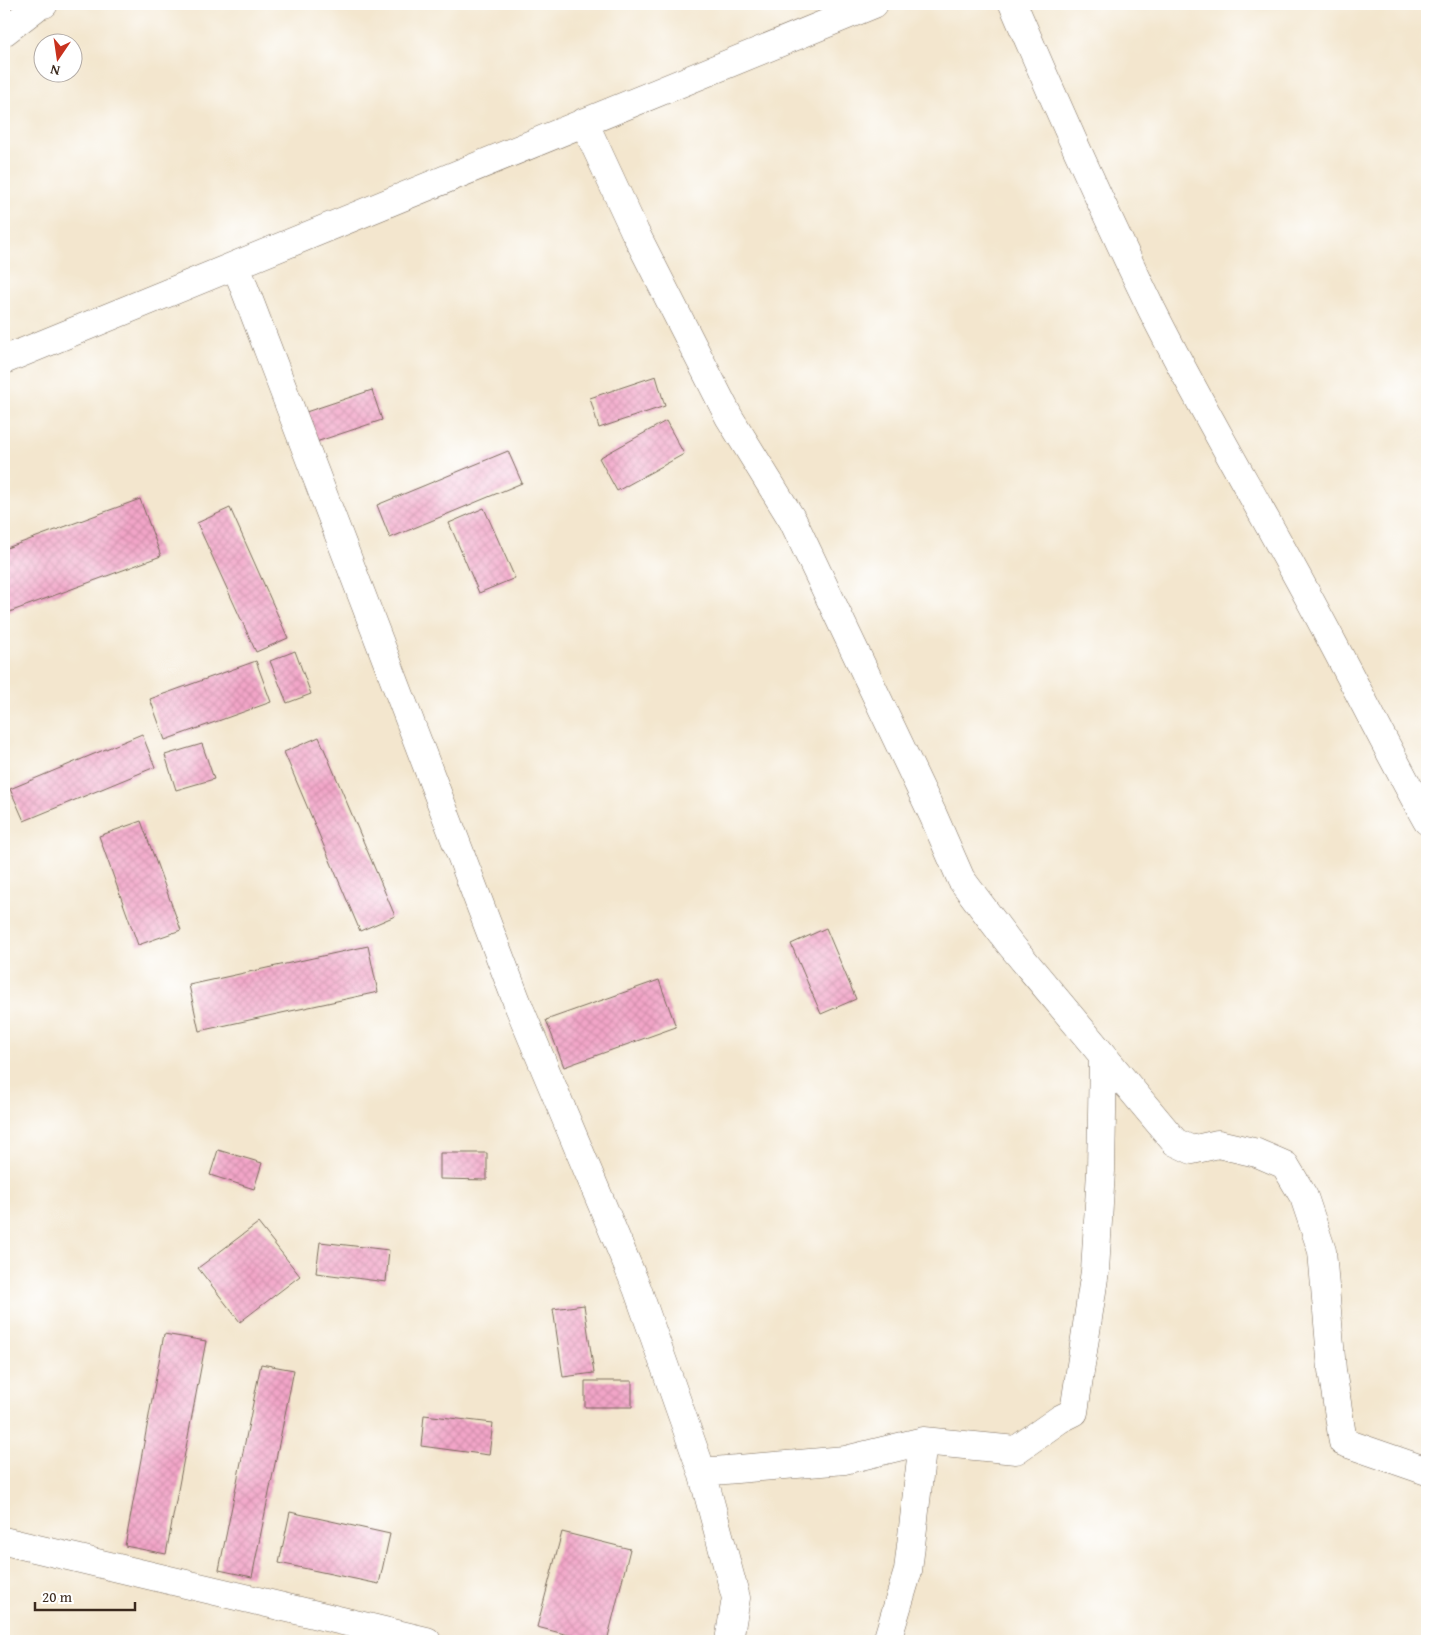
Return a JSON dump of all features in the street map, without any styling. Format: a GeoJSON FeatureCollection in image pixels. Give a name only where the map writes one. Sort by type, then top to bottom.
{"type":"FeatureCollection","features":[{"type":"Feature","properties":{"kind":"street"},"geometry":{"type":"LineString","coordinates":[[4,32],[39,5],[44,4]]}},
{"type":"Feature","properties":{"kind":"street"},"geometry":{"type":"LineString","coordinates":[[4,360],[874,4]]}},
{"type":"Feature","properties":{"kind":"street"},"geometry":{"type":"LineString","coordinates":[[1013,4],[1053,98],[1152,310],[1201,404],[1294,570],[1427,821]]}},
{"type":"Feature","properties":{"kind":"street"},"geometry":{"type":"LineString","coordinates":[[584,122],[635,232],[729,417],[793,521],[933,815],[961,879],[1010,944],[1175,1142],[1192,1150],[1218,1144],[1257,1153],[1284,1165],[1304,1196],[1322,1251],[1332,1370],[1344,1442],[1427,1471]]}},
{"type":"Feature","properties":{"kind":"street"},"geometry":{"type":"LineString","coordinates":[[236,266],[519,1007],[637,1288],[702,1472],[736,1598],[728,1641]]}},
{"type":"Feature","properties":{"kind":"street"},"geometry":{"type":"LineString","coordinates":[[702,1472],[845,1460],[923,1441],[1016,1450],[1060,1419],[1074,1412],[1095,1271],[1102,1171],[1103,1057]]}},
{"type":"Feature","properties":{"kind":"street"},"geometry":{"type":"LineString","coordinates":[[888,1641],[908,1571],[923,1441]]}},
{"type":"Feature","properties":{"kind":"street"},"geometry":{"type":"LineString","coordinates":[[4,1541],[426,1641]]}},
{"type":"Feature","properties":{"kind":"building"},"geometry":{"type":"Polygon","coordinates":[[[656,376],[665,406],[599,428],[590,398],[656,376]]]}},
{"type":"Feature","properties":{"kind":"building"},"geometry":{"type":"Polygon","coordinates":[[[372,390],[382,420],[316,442],[306,412],[372,390]]]}},
{"type":"Feature","properties":{"kind":"building"},"geometry":{"type":"Polygon","coordinates":[[[666,421],[684,454],[617,491],[599,458],[666,421]]]}},
{"type":"Feature","properties":{"kind":"building"},"geometry":{"type":"Polygon","coordinates":[[[508,451],[522,483],[390,538],[377,505],[508,451]]]}},
{"type":"Feature","properties":{"kind":"building"},"geometry":{"type":"Polygon","coordinates":[[[140,499],[161,556],[4,614],[4,549],[140,499]]]}},
{"type":"Feature","properties":{"kind":"building"},"geometry":{"type":"Polygon","coordinates":[[[230,508],[288,638],[256,652],[197,523],[230,508]]]}},
{"type":"Feature","properties":{"kind":"building"},"geometry":{"type":"Polygon","coordinates":[[[484,508],[515,578],[479,593],[449,523],[484,508]]]}},
{"type":"Feature","properties":{"kind":"building"},"geometry":{"type":"Polygon","coordinates":[[[295,651],[311,694],[287,703],[270,661],[295,651]]]}},
{"type":"Feature","properties":{"kind":"building"},"geometry":{"type":"Polygon","coordinates":[[[256,661],[271,702],[165,740],[150,699],[256,661]]]}},
{"type":"Feature","properties":{"kind":"building"},"geometry":{"type":"Polygon","coordinates":[[[142,734],[155,767],[24,821],[10,789],[142,734]]]}},
{"type":"Feature","properties":{"kind":"building"},"geometry":{"type":"Polygon","coordinates":[[[319,737],[395,916],[360,931],[284,752],[319,737]]]}},
{"type":"Feature","properties":{"kind":"building"},"geometry":{"type":"Polygon","coordinates":[[[202,744],[214,779],[176,790],[165,755],[202,744]]]}},
{"type":"Feature","properties":{"kind":"building"},"geometry":{"type":"Polygon","coordinates":[[[141,821],[181,930],[138,945],[99,836],[141,821]]]}},
{"type":"Feature","properties":{"kind":"building"},"geometry":{"type":"Polygon","coordinates":[[[826,928],[856,999],[821,1014],[791,944],[826,928]]]}},
{"type":"Feature","properties":{"kind":"building"},"geometry":{"type":"Polygon","coordinates":[[[368,946],[378,992],[199,1031],[189,985],[368,946]]]}},
{"type":"Feature","properties":{"kind":"building"},"geometry":{"type":"Polygon","coordinates":[[[659,980],[676,1027],[564,1067],[546,1020],[659,980]]]}},
{"type":"Feature","properties":{"kind":"building"},"geometry":{"type":"Polygon","coordinates":[[[218,1150],[262,1163],[254,1189],[210,1175],[218,1150]]]}},
{"type":"Feature","properties":{"kind":"building"},"geometry":{"type":"Polygon","coordinates":[[[440,1153],[487,1153],[487,1180],[440,1179],[440,1153]]]}},
{"type":"Feature","properties":{"kind":"building"},"geometry":{"type":"Polygon","coordinates":[[[258,1223],[300,1276],[240,1322],[198,1268],[258,1223]]]}},
{"type":"Feature","properties":{"kind":"building"},"geometry":{"type":"Polygon","coordinates":[[[320,1242],[389,1250],[386,1282],[316,1273],[320,1242]]]}},
{"type":"Feature","properties":{"kind":"building"},"geometry":{"type":"Polygon","coordinates":[[[584,1305],[594,1373],[563,1377],[553,1309],[584,1305]]]}},
{"type":"Feature","properties":{"kind":"building"},"geometry":{"type":"Polygon","coordinates":[[[164,1334],[206,1341],[166,1554],[125,1546],[164,1334]]]}},
{"type":"Feature","properties":{"kind":"building"},"geometry":{"type":"Polygon","coordinates":[[[261,1364],[294,1370],[252,1577],[219,1570],[261,1364]]]}},
{"type":"Feature","properties":{"kind":"building"},"geometry":{"type":"Polygon","coordinates":[[[585,1381],[632,1381],[632,1407],[585,1407],[585,1381]]]}},
{"type":"Feature","properties":{"kind":"building"},"geometry":{"type":"Polygon","coordinates":[[[424,1415],[493,1423],[489,1455],[421,1446],[424,1415]]]}},
{"type":"Feature","properties":{"kind":"building"},"geometry":{"type":"Polygon","coordinates":[[[290,1512],[390,1534],[379,1584],[279,1563],[290,1512]]]}},
{"type":"Feature","properties":{"kind":"building"},"geometry":{"type":"Polygon","coordinates":[[[562,1532],[630,1549],[607,1641],[592,1641],[537,1627],[562,1532]]]}}]}
